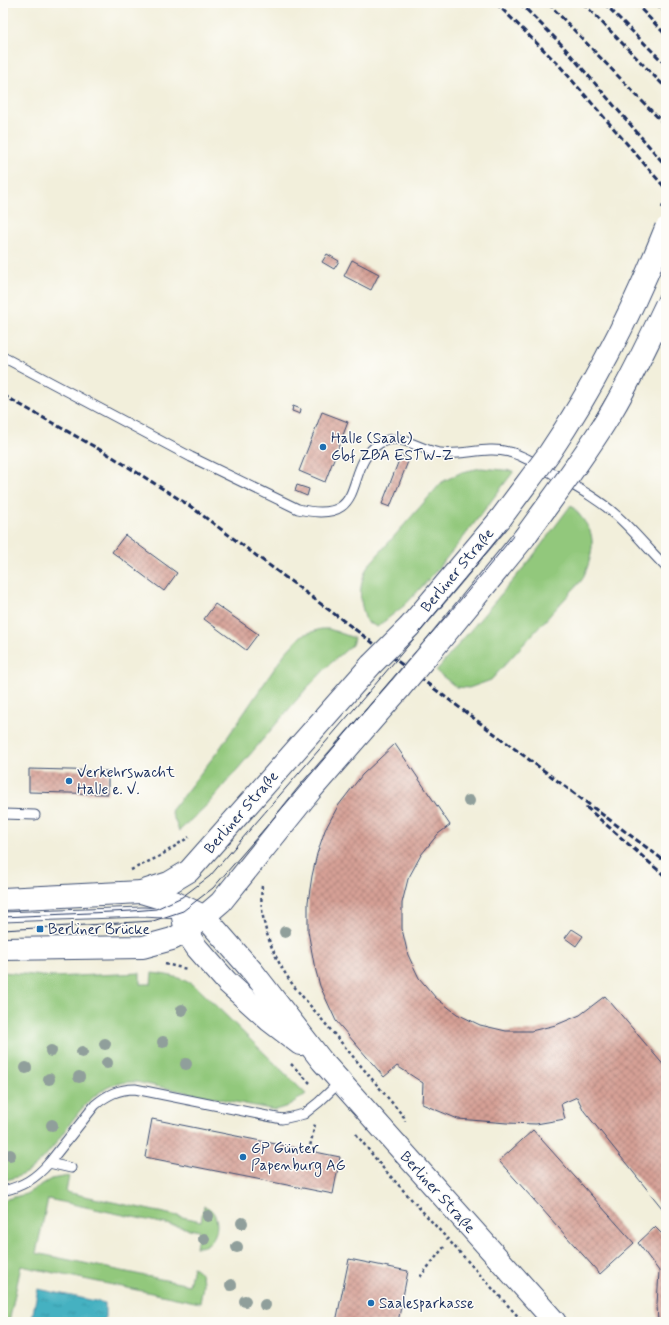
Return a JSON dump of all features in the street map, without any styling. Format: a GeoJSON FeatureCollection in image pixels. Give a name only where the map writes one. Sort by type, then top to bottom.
{"type":"FeatureCollection","features":[{"type":"Feature","properties":{"kind":"street","name":"Berliner Straße"},"geometry":{"type":"LineString","coordinates":[[141,892],[169,883],[189,871],[371,665],[410,626],[501,518],[550,451],[587,392],[651,267],[666,228]]}},
{"type":"Feature","properties":{"kind":"street","name":"Berliner Straße"},"geometry":{"type":"LineString","coordinates":[[205,918],[221,902],[311,790],[433,649],[524,538],[574,470],[612,411],[642,356],[666,306]]}},
{"type":"Feature","properties":{"kind":"street","name":"Berliner Straße"},"geometry":{"type":"LineString","coordinates":[[189,871],[184,886],[184,917],[197,948],[232,988],[270,1021],[322,1061]]}},
{"type":"Feature","properties":{"kind":"street","name":"Berliner Straße"},"geometry":{"type":"LineString","coordinates":[[141,892],[161,897],[184,917],[205,918],[253,972],[340,1082],[555,1322]]}},
{"type":"Feature","properties":{"kind":"street"},"geometry":{"type":"LineString","coordinates":[[3,899],[141,892]]}},
{"type":"Feature","properties":{"kind":"street"},"geometry":{"type":"LineString","coordinates":[[3,949],[138,947],[172,939],[184,917]]}},
{"type":"Feature","properties":{"kind":"lane"},"geometry":{"type":"LineString","coordinates":[[3,357],[191,457],[298,509],[314,513],[338,509],[349,500],[364,461],[371,450],[386,440],[400,439],[441,453],[490,450],[510,452],[534,463],[590,496],[616,515],[666,567]]}},
{"type":"Feature","properties":{"kind":"lane"},"geometry":{"type":"LineString","coordinates":[[3,814],[35,815]]}},
{"type":"Feature","properties":{"kind":"lane"},"geometry":{"type":"LineString","coordinates":[[3,917],[142,912],[184,917]]}},
{"type":"Feature","properties":{"kind":"lane"},"geometry":{"type":"LineString","coordinates":[[3,1190],[27,1184],[38,1176],[95,1105],[107,1096],[118,1091],[135,1089],[282,1119],[304,1114],[340,1082]]}},
{"type":"Feature","properties":{"kind":"lane"},"geometry":{"type":"LineString","coordinates":[[49,1163],[71,1168]]}},
{"type":"Feature","properties":{"kind":"path"},"geometry":{"type":"LineString","coordinates":[[126,872],[160,856],[191,835]]}},
{"type":"Feature","properties":{"kind":"path"},"geometry":{"type":"LineString","coordinates":[[262,884],[262,920],[283,970],[297,990],[404,1118]]}},
{"type":"Feature","properties":{"kind":"path"},"geometry":{"type":"LineString","coordinates":[[157,963],[178,966],[192,971]]}},
{"type":"Feature","properties":{"kind":"path"},"geometry":{"type":"LineString","coordinates":[[289,1062],[324,1097]]}},
{"type":"Feature","properties":{"kind":"path"},"geometry":{"type":"LineString","coordinates":[[355,1132],[383,1168],[523,1322]]}},
{"type":"Feature","properties":{"kind":"path"},"geometry":{"type":"LineString","coordinates":[[420,1276],[444,1246]]}},
{"type":"Feature","properties":{"kind":"green space"},"geometry":{"type":"Polygon","coordinates":[[[481,468],[514,471],[463,538],[430,578],[405,605],[377,627],[366,621],[360,594],[367,567],[442,482],[462,472],[481,468]]]}},
{"type":"Feature","properties":{"kind":"green space"},"geometry":{"type":"Polygon","coordinates":[[[571,505],[588,526],[592,540],[590,558],[582,580],[491,680],[469,688],[456,687],[436,671],[530,560],[571,505]]]}},
{"type":"Feature","properties":{"kind":"green space"},"geometry":{"type":"Polygon","coordinates":[[[321,629],[329,629],[354,638],[352,645],[331,663],[306,689],[207,805],[179,831],[171,811],[218,751],[285,653],[302,635],[321,629]]]}},
{"type":"Feature","properties":{"kind":"green space"},"geometry":{"type":"Polygon","coordinates":[[[3,972],[53,977],[140,973],[140,984],[151,984],[152,973],[172,976],[184,980],[201,991],[306,1094],[288,1106],[275,1110],[136,1082],[118,1084],[103,1090],[90,1100],[78,1113],[46,1155],[31,1170],[3,1181],[3,972]]]}},
{"type":"Feature","properties":{"kind":"green space"},"geometry":{"type":"Polygon","coordinates":[[[69,1176],[66,1192],[201,1221],[204,1206],[211,1210],[215,1215],[217,1222],[214,1236],[210,1242],[204,1246],[196,1247],[199,1231],[48,1199],[36,1253],[189,1285],[193,1267],[201,1274],[203,1283],[200,1303],[21,1266],[9,1322],[3,1322],[3,1200],[26,1194],[51,1179],[69,1176]]]}},
{"type":"Feature","properties":{"kind":"water"},"geometry":{"type":"Polygon","coordinates":[[[38,1289],[105,1303],[105,1322],[31,1322],[38,1289]]]}},
{"type":"Feature","properties":{"kind":"building"},"geometry":{"type":"Polygon","coordinates":[[[327,254],[339,261],[334,269],[322,262],[327,254]]]}},
{"type":"Feature","properties":{"kind":"building"},"geometry":{"type":"Polygon","coordinates":[[[352,260],[379,274],[371,290],[344,276],[352,260]]]}},
{"type":"Feature","properties":{"kind":"building"},"geometry":{"type":"Polygon","coordinates":[[[293,406],[301,409],[300,414],[292,411],[293,406]]]}},
{"type":"Feature","properties":{"kind":"building","name":"Halle (Saale) Gbf ZBA ESTW-Z"},"geometry":{"type":"Polygon","coordinates":[[[322,412],[348,422],[325,482],[299,471],[322,412]]]}},
{"type":"Feature","properties":{"kind":"building"},"geometry":{"type":"Polygon","coordinates":[[[401,455],[409,459],[390,507],[382,504],[401,455]]]}},
{"type":"Feature","properties":{"kind":"building"},"geometry":{"type":"Polygon","coordinates":[[[297,485],[309,489],[307,496],[295,491],[297,485]]]}},
{"type":"Feature","properties":{"kind":"building"},"geometry":{"type":"Polygon","coordinates":[[[125,535],[177,573],[164,591],[112,552],[125,535]]]}},
{"type":"Feature","properties":{"kind":"building"},"geometry":{"type":"Polygon","coordinates":[[[215,604],[258,634],[246,650],[204,619],[215,604]]]}},
{"type":"Feature","properties":{"kind":"building"},"geometry":{"type":"Polygon","coordinates":[[[395,744],[450,825],[438,834],[421,855],[408,879],[402,903],[402,929],[408,955],[419,978],[436,998],[457,1014],[480,1025],[506,1031],[531,1031],[556,1025],[580,1015],[605,996],[666,1068],[666,1213],[584,1111],[577,1097],[561,1104],[565,1119],[536,1124],[458,1119],[422,1104],[423,1083],[397,1066],[384,1077],[336,1021],[320,986],[308,931],[308,902],[312,876],[325,830],[338,806],[362,775],[395,744]]]}},
{"type":"Feature","properties":{"kind":"building","name":"Verkehrswacht Halle e. V."},"geometry":{"type":"Polygon","coordinates":[[[29,769],[108,771],[108,794],[29,792],[29,769]]]}},
{"type":"Feature","properties":{"kind":"building"},"geometry":{"type":"Polygon","coordinates":[[[572,929],[583,936],[576,946],[565,938],[572,929]]]}},
{"type":"Feature","properties":{"kind":"building","name":"GP Günter Papenburg AG"},"geometry":{"type":"Polygon","coordinates":[[[152,1119],[340,1157],[333,1194],[145,1157],[152,1119]]]}},
{"type":"Feature","properties":{"kind":"building"},"geometry":{"type":"Polygon","coordinates":[[[533,1130],[634,1243],[600,1274],[499,1161],[533,1130]]]}},
{"type":"Feature","properties":{"kind":"building"},"geometry":{"type":"Polygon","coordinates":[[[655,1227],[666,1238],[666,1322],[658,1322],[657,1305],[659,1271],[638,1243],[655,1227]]]}},
{"type":"Feature","properties":{"kind":"building"},"geometry":{"type":"Polygon","coordinates":[[[349,1259],[408,1271],[398,1322],[336,1322],[349,1259]]]}},
{"type":"Feature","properties":{"kind":"tram line"},"geometry":{"type":"LineString","coordinates":[[3,917],[156,909],[182,897],[210,876],[401,654],[513,520],[565,446],[603,384],[637,321],[666,255]]}},
{"type":"Feature","properties":{"kind":"tram line"},"geometry":{"type":"LineString","coordinates":[[3,930],[153,921],[183,911],[213,888],[467,592],[526,520],[562,470],[611,390],[640,335],[666,279]]}},
{"type":"Feature","properties":{"kind":"railway"},"geometry":{"type":"LineString","coordinates":[[496,3],[558,64],[666,189]]}},
{"type":"Feature","properties":{"kind":"railway"},"geometry":{"type":"LineString","coordinates":[[520,3],[562,45],[666,166]]}},
{"type":"Feature","properties":{"kind":"railway"},"geometry":{"type":"LineString","coordinates":[[548,3],[666,126]]}},
{"type":"Feature","properties":{"kind":"railway"},"geometry":{"type":"LineString","coordinates":[[583,3],[666,88]]}},
{"type":"Feature","properties":{"kind":"railway"},"geometry":{"type":"LineString","coordinates":[[604,3],[666,65]]}},
{"type":"Feature","properties":{"kind":"railway"},"geometry":{"type":"LineString","coordinates":[[635,3],[666,35]]}},
{"type":"Feature","properties":{"kind":"railway"},"geometry":{"type":"LineString","coordinates":[[656,3],[666,13]]}},
{"type":"Feature","properties":{"kind":"railway"},"geometry":{"type":"LineString","coordinates":[[3,395],[111,456],[190,506],[666,862]]}},
{"type":"Feature","properties":{"kind":"railway"},"geometry":{"type":"LineString","coordinates":[[586,807],[666,877]]}},
{"type":"Feature","properties":{"kind":"place","name":"Halle (Saale) Gbf ZBA ESTW-Z"},"geometry":{"type":"Point","coordinates":[323,447]}},
{"type":"Feature","properties":{"kind":"place","name":"Verkehrswacht Halle e. V."},"geometry":{"type":"Point","coordinates":[69,781]}},
{"type":"Feature","properties":{"kind":"place","name":"Berliner Brücke"},"geometry":{"type":"Point","coordinates":[40,929]}},
{"type":"Feature","properties":{"kind":"place","name":"GP Günter Papenburg AG"},"geometry":{"type":"Point","coordinates":[243,1157]}},
{"type":"Feature","properties":{"kind":"place","name":"Saalesparkasse"},"geometry":{"type":"Point","coordinates":[371,1303]}}]}
